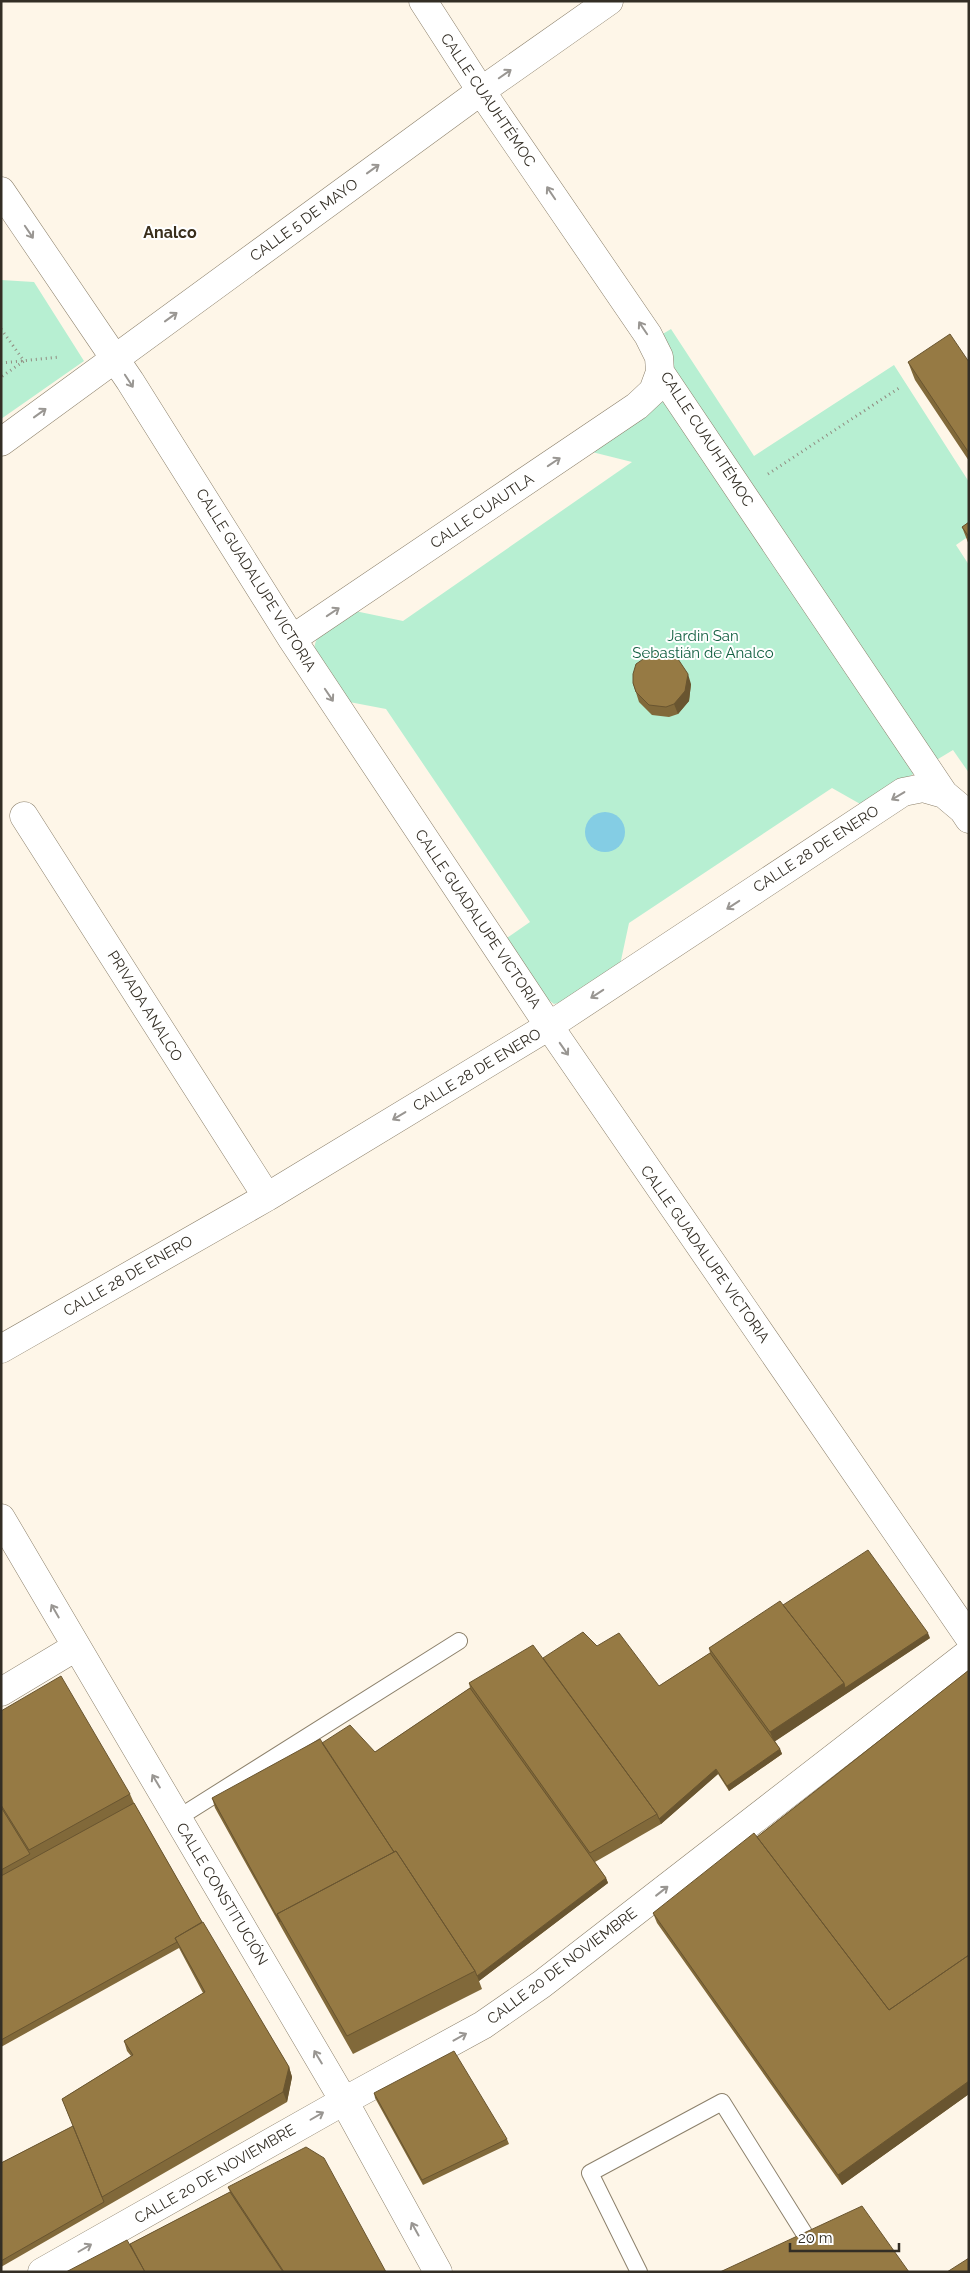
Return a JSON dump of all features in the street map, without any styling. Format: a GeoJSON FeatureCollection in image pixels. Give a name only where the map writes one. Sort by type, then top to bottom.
{"type":"FeatureCollection","features":[{"type":"Feature","properties":{"kind":"street","name":"CALLE CUAUHTÉMOC"},"geometry":{"type":"LineString","coordinates":[[423,1],[481,90],[648,335],[659,357],[660,372],[944,794],[963,810],[969,819]]}},
{"type":"Feature","properties":{"kind":"street","name":"CALLE 5 DE MAYO"},"geometry":{"type":"LineString","coordinates":[[1,442],[481,90],[609,1]]}},
{"type":"Feature","properties":{"kind":"street","name":"CALLE GUADALUPE VICTORIA"},"geometry":{"type":"LineString","coordinates":[[1,191],[115,358],[292,639],[549,1026],[969,1637]]}},
{"type":"Feature","properties":{"kind":"street","name":"CALLE CUAUTLA"},"geometry":{"type":"LineString","coordinates":[[292,639],[636,406],[653,391],[660,372]]}},
{"type":"Feature","properties":{"kind":"street","name":"CALLE 28 DE ENERO"},"geometry":{"type":"LineString","coordinates":[[1,1349],[266,1197],[549,1026],[903,792],[923,788],[944,794]]}},
{"type":"Feature","properties":{"kind":"street","name":"PRIVADA ANALCO"},"geometry":{"type":"LineString","coordinates":[[24,816],[266,1197]]}},
{"type":"Feature","properties":{"kind":"street","name":"CALLE CONSTITUCIÓN"},"geometry":{"type":"LineString","coordinates":[[1,1518],[344,2100],[438,2272]]}},
{"type":"Feature","properties":{"kind":"street"},"geometry":{"type":"LineString","coordinates":[[1,1692],[76,1647]]}},
{"type":"Feature","properties":{"kind":"street","name":"CALLE 20 DE NOVIEMBRE"},"geometry":{"type":"LineString","coordinates":[[42,2272],[344,2100],[483,2025],[542,1984],[969,1653]]}},
{"type":"Feature","properties":{"kind":"lane"},"geometry":{"type":"LineString","coordinates":[[178,1818],[459,1641]]}},
{"type":"Feature","properties":{"kind":"lane"},"geometry":{"type":"LineString","coordinates":[[639,2272],[590,2173],[722,2102],[809,2241],[784,2254]]}},
{"type":"Feature","properties":{"kind":"path"},"geometry":{"type":"LineString","coordinates":[[1,328],[24,361]]}},
{"type":"Feature","properties":{"kind":"path"},"geometry":{"type":"LineString","coordinates":[[1,363],[65,356]]}},
{"type":"Feature","properties":{"kind":"path"},"geometry":{"type":"LineString","coordinates":[[1,377],[24,361]]}},
{"type":"Feature","properties":{"kind":"path"},"geometry":{"type":"LineString","coordinates":[[741,492],[900,388]]}},
{"type":"Feature","properties":{"kind":"green space"},"geometry":{"type":"Polygon","coordinates":[[[1,280],[34,282],[84,361],[1,419],[1,280]]]}},
{"type":"Feature","properties":{"kind":"green space","name":"Jardin San Sebastián de Analco"},"geometry":{"type":"Polygon","coordinates":[[[671,329],[754,456],[894,365],[969,482],[969,536],[956,545],[969,565],[969,773],[953,750],[862,805],[832,788],[629,923],[620,965],[569,1000],[554,1004],[539,993],[504,940],[530,922],[386,709],[344,701],[320,668],[314,650],[316,641],[325,629],[355,611],[403,621],[632,462],[588,451],[652,405],[661,335],[671,329]]]}},
{"type":"Feature","properties":{"kind":"water"},"geometry":{"type":"Polygon","coordinates":[[[605,812],[619,818],[625,832],[619,846],[605,852],[591,846],[585,832],[591,818],[605,812]]]}},
{"type":"Feature","properties":{"kind":"building"},"geometry":{"type":"Polygon","coordinates":[[[950,334],[969,362],[969,453],[908,362],[950,334]]]}},
{"type":"Feature","properties":{"kind":"building"},"geometry":{"type":"Polygon","coordinates":[[[969,522],[969,537],[962,527],[969,522]]]}},
{"type":"Feature","properties":{"kind":"building"},"geometry":{"type":"Polygon","coordinates":[[[652,653],[670,654],[678,659],[688,674],[685,691],[674,704],[666,707],[649,705],[636,692],[633,683],[636,664],[652,653]]]}},
{"type":"Feature","properties":{"kind":"building"},"geometry":{"type":"Polygon","coordinates":[[[868,1550],[928,1633],[845,1688],[844,1683],[783,1605],[868,1550]]]}},
{"type":"Feature","properties":{"kind":"building"},"geometry":{"type":"Polygon","coordinates":[[[780,1601],[844,1683],[770,1732],[709,1648],[780,1601]]]}},
{"type":"Feature","properties":{"kind":"building"},"geometry":{"type":"Polygon","coordinates":[[[583,1632],[597,1646],[619,1633],[659,1686],[710,1653],[780,1749],[727,1786],[716,1769],[659,1819],[543,1658],[583,1632]]]}},
{"type":"Feature","properties":{"kind":"building"},"geometry":{"type":"Polygon","coordinates":[[[533,1645],[657,1814],[590,1853],[469,1683],[533,1645]]]}},
{"type":"Feature","properties":{"kind":"building"},"geometry":{"type":"Polygon","coordinates":[[[969,1670],[969,1955],[889,2010],[757,1837],[969,1670]]]}},
{"type":"Feature","properties":{"kind":"building"},"geometry":{"type":"Polygon","coordinates":[[[61,1676],[130,1794],[29,1850],[1,1805],[1,1711],[61,1676]]]}},
{"type":"Feature","properties":{"kind":"building"},"geometry":{"type":"Polygon","coordinates":[[[470,1688],[606,1878],[477,1976],[396,1851],[394,1852],[322,1743],[350,1725],[375,1752],[470,1688]]]}},
{"type":"Feature","properties":{"kind":"building"},"geometry":{"type":"Polygon","coordinates":[[[320,1739],[394,1852],[277,1914],[280,1922],[212,1798],[320,1739]]]}},
{"type":"Feature","properties":{"kind":"building"},"geometry":{"type":"Polygon","coordinates":[[[134,1803],[202,1922],[175,1938],[177,1942],[1,2040],[1,1876],[134,1803]]]}},
{"type":"Feature","properties":{"kind":"building"},"geometry":{"type":"Polygon","coordinates":[[[1,1807],[30,1854],[1,1870],[1,1807]]]}},
{"type":"Feature","properties":{"kind":"building"},"geometry":{"type":"Polygon","coordinates":[[[754,1833],[889,2010],[969,1955],[969,2081],[838,2175],[653,1913],[754,1833]]]}},
{"type":"Feature","properties":{"kind":"building"},"geometry":{"type":"Polygon","coordinates":[[[396,1851],[475,1971],[347,2036],[277,1914],[396,1851]]]}},
{"type":"Feature","properties":{"kind":"building"},"geometry":{"type":"Polygon","coordinates":[[[203,1922],[289,2067],[283,2092],[102,2197],[62,2099],[133,2055],[124,2041],[205,1992],[175,1938],[203,1922]]]}},
{"type":"Feature","properties":{"kind":"building"},"geometry":{"type":"Polygon","coordinates":[[[454,2051],[507,2139],[422,2180],[374,2093],[454,2051]]]}},
{"type":"Feature","properties":{"kind":"building"},"geometry":{"type":"Polygon","coordinates":[[[73,2126],[104,2202],[1,2261],[1,2163],[73,2126]]]}},
{"type":"Feature","properties":{"kind":"building"},"geometry":{"type":"Polygon","coordinates":[[[306,2147],[324,2158],[386,2272],[284,2272],[228,2187],[306,2147]]]}},
{"type":"Feature","properties":{"kind":"building"},"geometry":{"type":"Polygon","coordinates":[[[230,2192],[283,2272],[145,2272],[130,2244],[230,2192]]]}},
{"type":"Feature","properties":{"kind":"building"},"geometry":{"type":"Polygon","coordinates":[[[862,2206],[909,2272],[720,2272],[862,2206]]]}},
{"type":"Feature","properties":{"kind":"building"},"geometry":{"type":"Polygon","coordinates":[[[127,2240],[145,2272],[66,2272],[127,2240]]]}},
{"type":"Feature","properties":{"kind":"building"},"geometry":{"type":"Polygon","coordinates":[[[969,2258],[969,2272],[947,2272],[969,2258]]]}},
{"type":"Feature","properties":{"kind":"district","name":"Analco"},"geometry":{"type":"Point","coordinates":[170,232]}}]}
